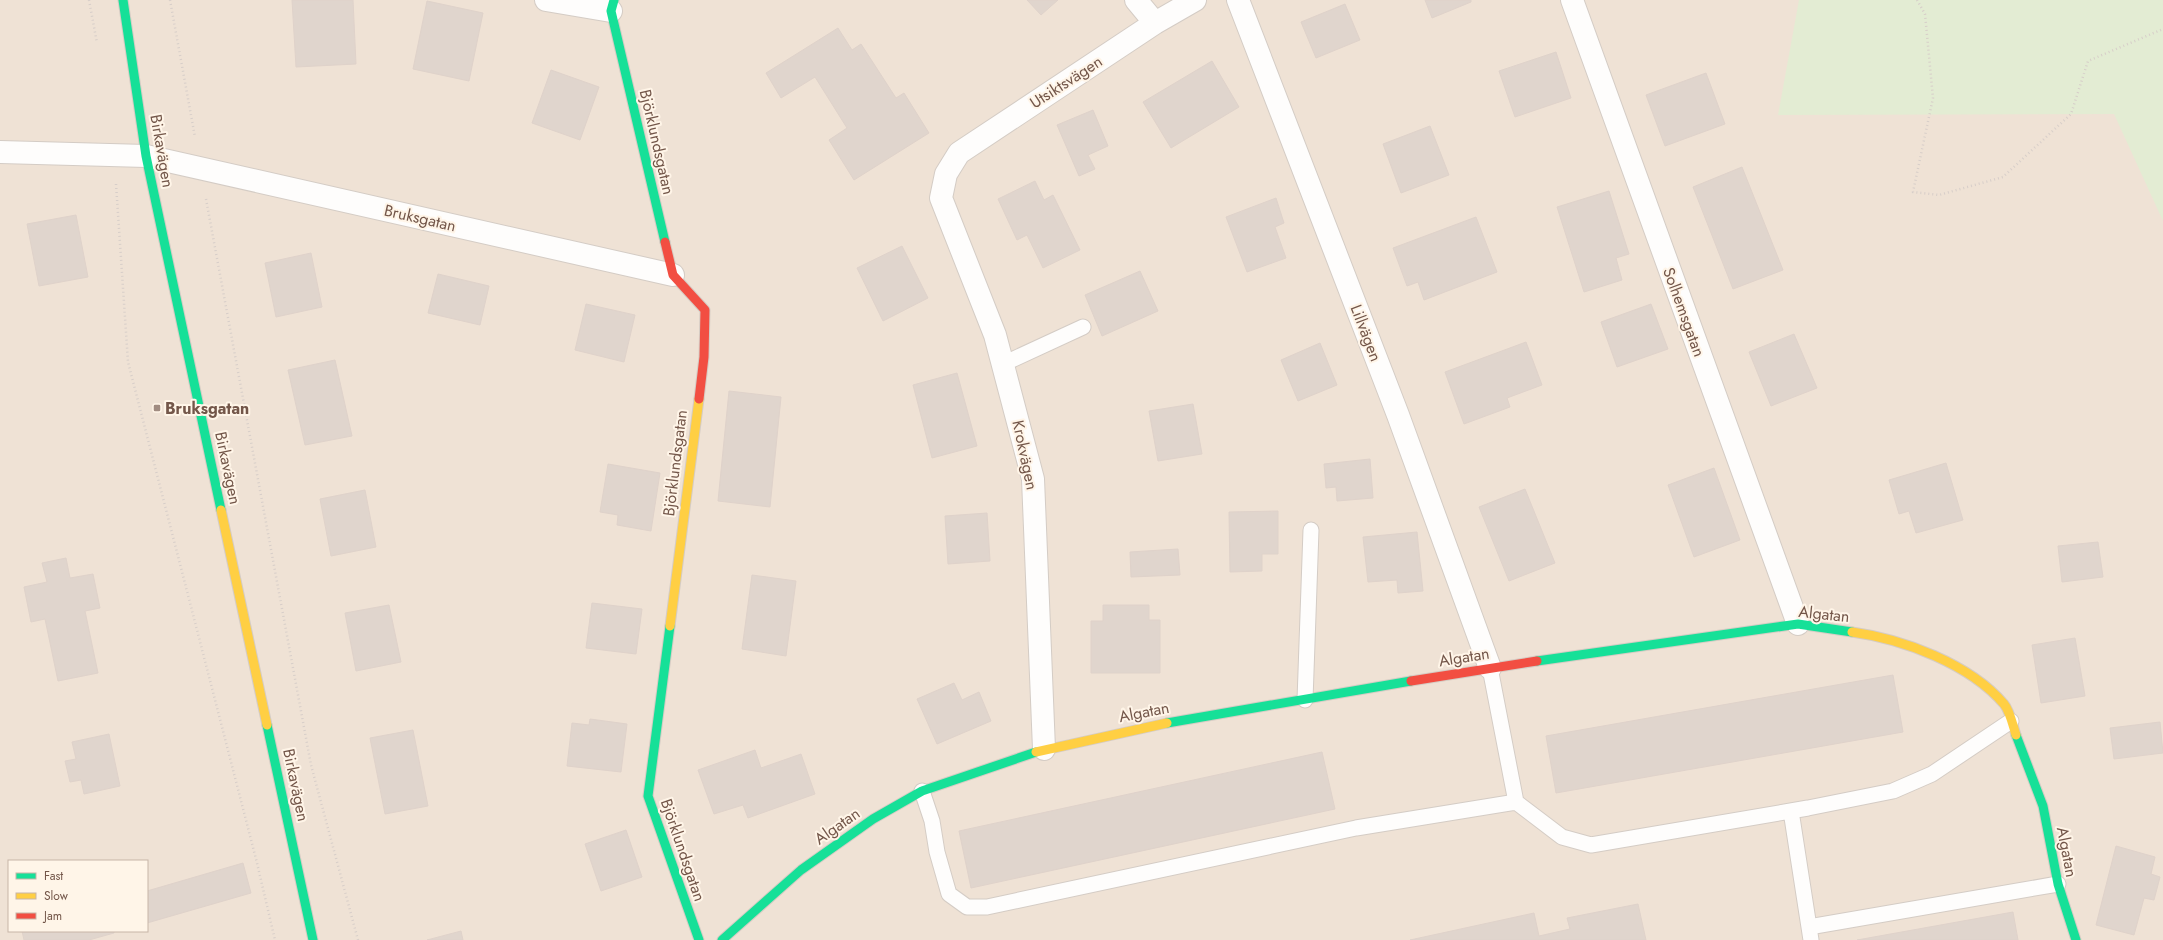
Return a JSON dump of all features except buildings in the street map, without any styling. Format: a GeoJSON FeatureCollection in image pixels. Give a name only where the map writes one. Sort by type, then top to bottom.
{"type":"FeatureCollection","features":[{"type":"Feature","properties":{"kind":"street","name":"Birkavägen"},"geometry":{"type":"LineString","coordinates":[[123,0],[146,156],[313,940]]}},
{"type":"Feature","properties":{"kind":"street"},"geometry":{"type":"LineString","coordinates":[[546,0],[612,5]]}},
{"type":"Feature","properties":{"kind":"street"},"geometry":{"type":"LineString","coordinates":[[1136,0],[1155,24]]}},
{"type":"Feature","properties":{"kind":"street","name":"Utsiktsvägen"},"geometry":{"type":"LineString","coordinates":[[946,174],[959,153],[1155,24],[1195,0]]}},
{"type":"Feature","properties":{"kind":"street","name":"Lillvägen"},"geometry":{"type":"LineString","coordinates":[[1238,0],[1398,415],[1490,668]]}},
{"type":"Feature","properties":{"kind":"street","name":"Solhemsgatan"},"geometry":{"type":"LineString","coordinates":[[1572,0],[1798,624]]}},
{"type":"Feature","properties":{"kind":"street","name":"Björklundsgatan"},"geometry":{"type":"LineString","coordinates":[[612,5],[674,275],[705,310],[704,358],[648,796],[698,940]]}},
{"type":"Feature","properties":{"kind":"street","name":"Bruksgatan"},"geometry":{"type":"LineString","coordinates":[[0,152],[146,156],[674,275]]}},
{"type":"Feature","properties":{"kind":"street","name":"Krokvägen"},"geometry":{"type":"LineString","coordinates":[[946,174],[941,198],[995,335],[1033,479],[1044,749]]}},
{"type":"Feature","properties":{"kind":"street","name":"Algatan"},"geometry":{"type":"LineString","coordinates":[[722,940],[801,870],[873,819],[922,791],[1044,749],[1148,726],[1490,668],[1798,624],[1861,633],[1924,651],[1968,672],[2005,705],[2044,806],[2058,884],[2076,940]]}},
{"type":"Feature","properties":{"kind":"lane"},"geometry":{"type":"LineString","coordinates":[[1003,364],[1083,327]]}},
{"type":"Feature","properties":{"kind":"lane"},"geometry":{"type":"LineString","coordinates":[[1305,700],[1311,530]]}},
{"type":"Feature","properties":{"kind":"lane"},"geometry":{"type":"LineString","coordinates":[[1490,668],[1516,802],[1562,837],[1592,845],[1791,811],[1893,790],[1932,774],[2011,721]]}},
{"type":"Feature","properties":{"kind":"lane"},"geometry":{"type":"LineString","coordinates":[[922,791],[932,821],[936,852],[949,894],[967,906],[987,906],[1356,828],[1516,802]]}},
{"type":"Feature","properties":{"kind":"lane"},"geometry":{"type":"LineString","coordinates":[[1791,811],[1810,933],[2058,884]]}},
{"type":"Feature","properties":{"kind":"path"},"geometry":{"type":"LineString","coordinates":[[89,0],[98,45]]}},
{"type":"Feature","properties":{"kind":"path"},"geometry":{"type":"LineString","coordinates":[[170,0],[311,765],[358,940]]}},
{"type":"Feature","properties":{"kind":"path"},"geometry":{"type":"LineString","coordinates":[[1917,0],[1924,14],[1933,98],[1913,192],[1940,195],[2003,177],[2071,114],[2088,61],[2163,29]]}},
{"type":"Feature","properties":{"kind":"path"},"geometry":{"type":"LineString","coordinates":[[114,155],[128,362],[255,855],[275,940]]}},
{"type":"Feature","properties":{"kind":"shaded area"},"geometry":{"type":"Polygon","coordinates":[[[0,0],[2127,0],[2163,93],[2163,940],[0,940],[0,0]]]}},
{"type":"Feature","properties":{"kind":"green space"},"geometry":{"type":"Polygon","coordinates":[[[1799,0],[2163,0],[2163,221],[2114,114],[1778,115],[1799,0]]]}},
{"type":"Feature","properties":{"kind":"traffic: fast"},"geometry":{"type":"LineString","coordinates":[[123,0],[146,156],[221,510]]}},
{"type":"Feature","properties":{"kind":"traffic: fast"},"geometry":{"type":"LineString","coordinates":[[614,0],[611,11],[665,242]]}},
{"type":"Feature","properties":{"kind":"traffic: fast"},"geometry":{"type":"LineString","coordinates":[[1537,661],[1798,624],[1852,632]]}},
{"type":"Feature","properties":{"kind":"traffic: fast"},"geometry":{"type":"LineString","coordinates":[[670,626],[648,796],[699,940]]}},
{"type":"Feature","properties":{"kind":"traffic: fast"},"geometry":{"type":"LineString","coordinates":[[1167,723],[1411,681]]}},
{"type":"Feature","properties":{"kind":"traffic: fast"},"geometry":{"type":"LineString","coordinates":[[267,725],[313,940]]}},
{"type":"Feature","properties":{"kind":"traffic: fast"},"geometry":{"type":"LineString","coordinates":[[2016,735],[2043,806],[2058,884],[2076,940]]}},
{"type":"Feature","properties":{"kind":"traffic: fast"},"geometry":{"type":"LineString","coordinates":[[722,940],[801,870],[873,819],[922,791],[1036,752]]}},
{"type":"Feature","properties":{"kind":"traffic: slow"},"geometry":{"type":"LineString","coordinates":[[670,626],[699,399]]}},
{"type":"Feature","properties":{"kind":"traffic: slow"},"geometry":{"type":"LineString","coordinates":[[221,510],[267,725]]}},
{"type":"Feature","properties":{"kind":"traffic: slow"},"geometry":{"type":"LineString","coordinates":[[1852,632],[1872,635],[1914,647],[1954,665],[1990,690],[2004,704],[2010,715],[2016,735]]}},
{"type":"Feature","properties":{"kind":"traffic: slow"},"geometry":{"type":"LineString","coordinates":[[1036,752],[1167,723]]}},
{"type":"Feature","properties":{"kind":"traffic: jam"},"geometry":{"type":"LineString","coordinates":[[665,242],[673,275],[705,310],[704,357],[699,399]]}},
{"type":"Feature","properties":{"kind":"traffic: jam"},"geometry":{"type":"LineString","coordinates":[[1411,681],[1537,661]]}},
{"type":"Feature","properties":{"kind":"place","name":"Bruksgatan"},"geometry":{"type":"Point","coordinates":[157,408]}}]}
